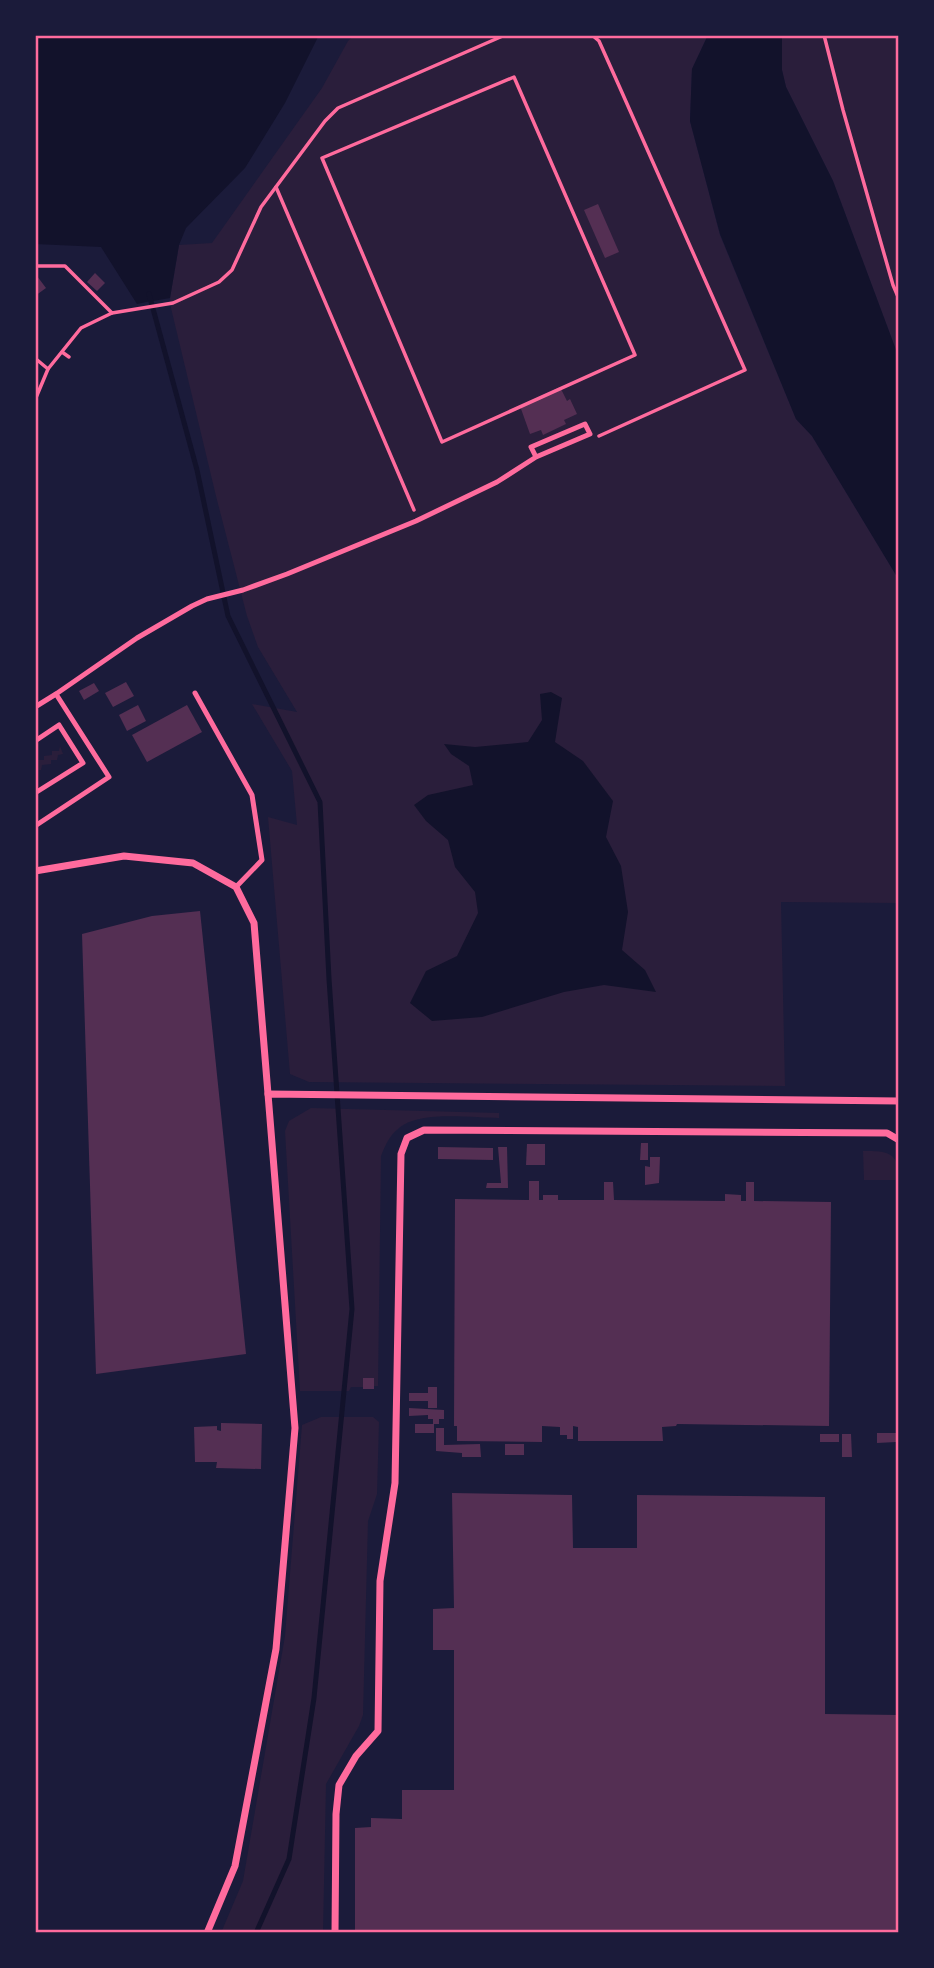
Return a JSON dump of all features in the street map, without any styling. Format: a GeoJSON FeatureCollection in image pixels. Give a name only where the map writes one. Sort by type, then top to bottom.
{"type":"FeatureCollection","features":[{"type":"Feature","properties":{"kind":"street"},"geometry":{"type":"LineString","coordinates":[[35,871],[124,856],[193,863],[236,887],[254,923],[295,1428],[276,1649],[235,1866],[207,1933]]}},
{"type":"Feature","properties":{"kind":"street"},"geometry":{"type":"LineString","coordinates":[[268,1094],[899,1101]]}},
{"type":"Feature","properties":{"kind":"street"},"geometry":{"type":"LineString","coordinates":[[335,1933],[339,1785],[356,1756],[378,1731],[380,1581],[395,1483],[401,1154],[407,1138],[424,1130],[438,1130],[887,1133],[899,1140]]}},
{"type":"Feature","properties":{"kind":"lane"},"geometry":{"type":"LineString","coordinates":[[35,707],[137,638],[207,599],[243,590],[286,574],[418,520],[497,482],[536,457],[590,435],[585,424],[531,447],[536,457]]}},
{"type":"Feature","properties":{"kind":"lane"},"geometry":{"type":"LineString","coordinates":[[195,693],[252,795],[262,860],[236,887]]}},
{"type":"Feature","properties":{"kind":"lane"},"geometry":{"type":"LineString","coordinates":[[35,826],[109,777],[55,694]]}},
{"type":"Feature","properties":{"kind":"lane"},"geometry":{"type":"LineString","coordinates":[[35,741],[59,725],[83,763],[35,793]]}},
{"type":"Feature","properties":{"kind":"path"},"geometry":{"type":"LineString","coordinates":[[35,400],[48,369],[81,328],[112,313],[173,303],[219,282],[232,270],[261,207],[324,121],[338,108],[505,35]]}},
{"type":"Feature","properties":{"kind":"path"},"geometry":{"type":"LineString","coordinates":[[590,435],[601,436],[745,370],[621,88],[599,41],[592,35]]}},
{"type":"Feature","properties":{"kind":"path"},"geometry":{"type":"LineString","coordinates":[[824,35],[843,110],[899,299]]}},
{"type":"Feature","properties":{"kind":"path"},"geometry":{"type":"LineString","coordinates":[[514,77],[635,355],[442,442],[322,158],[514,77]]}},
{"type":"Feature","properties":{"kind":"path"},"geometry":{"type":"LineString","coordinates":[[276,187],[418,520]]}},
{"type":"Feature","properties":{"kind":"path"},"geometry":{"type":"LineString","coordinates":[[35,266],[65,266],[112,313]]}},
{"type":"Feature","properties":{"kind":"path"},"geometry":{"type":"LineString","coordinates":[[62,352],[69,357]]}},
{"type":"Feature","properties":{"kind":"path"},"geometry":{"type":"LineString","coordinates":[[36,359],[48,369]]}},
{"type":"Feature","properties":{"kind":"shaded area"},"geometry":{"type":"Polygon","coordinates":[[[35,35],[319,35],[285,103],[245,168],[186,228],[179,245],[170,298],[153,301],[151,297],[151,301],[137,304],[101,247],[35,244],[35,35]]]}},
{"type":"Feature","properties":{"kind":"shaded area"},"geometry":{"type":"Polygon","coordinates":[[[354,35],[708,35],[692,69],[690,121],[720,235],[796,419],[812,436],[899,580],[899,903],[781,902],[785,1086],[309,1082],[290,1074],[268,817],[297,825],[292,771],[252,704],[297,712],[258,647],[247,616],[170,298],[179,245],[212,243],[322,88],[354,35]]]}},
{"type":"Feature","properties":{"kind":"shaded area"},"geometry":{"type":"Polygon","coordinates":[[[708,35],[782,35],[782,70],[786,87],[833,181],[899,358],[899,580],[812,436],[796,419],[720,234],[690,121],[692,69],[708,35]]]}},
{"type":"Feature","properties":{"kind":"shaded area"},"geometry":{"type":"Polygon","coordinates":[[[782,35],[899,35],[899,358],[833,181],[786,87],[782,70],[782,35]]]}},
{"type":"Feature","properties":{"kind":"shaded area"},"geometry":{"type":"Polygon","coordinates":[[[551,692],[562,698],[555,742],[583,761],[613,801],[606,837],[621,866],[628,912],[622,950],[645,970],[656,992],[604,985],[564,992],[482,1017],[432,1021],[410,1003],[426,971],[457,956],[478,913],[475,892],[455,867],[448,840],[426,821],[414,805],[428,795],[473,785],[469,766],[451,754],[444,744],[475,747],[528,742],[542,720],[540,694],[551,692]]]}},
{"type":"Feature","properties":{"kind":"shaded area"},"geometry":{"type":"Polygon","coordinates":[[[60,746],[63,754],[58,755],[57,760],[42,765],[41,770],[35,770],[36,760],[44,760],[44,756],[52,755],[52,751],[59,751],[60,746]]]}},
{"type":"Feature","properties":{"kind":"shaded area"},"geometry":{"type":"Polygon","coordinates":[[[311,1108],[499,1113],[499,1118],[446,1116],[418,1119],[398,1129],[384,1149],[381,1156],[378,1386],[374,1386],[374,1378],[364,1378],[363,1387],[351,1387],[349,1391],[300,1391],[285,1131],[289,1121],[311,1108]]]}},
{"type":"Feature","properties":{"kind":"shaded area"},"geometry":{"type":"Polygon","coordinates":[[[863,1151],[890,1155],[897,1164],[899,1180],[864,1180],[863,1151]]]}},
{"type":"Feature","properties":{"kind":"shaded area"},"geometry":{"type":"Polygon","coordinates":[[[321,1417],[373,1417],[379,1422],[377,1494],[368,1521],[363,1715],[326,1784],[323,1933],[221,1933],[243,1881],[285,1636],[302,1425],[321,1417]]]}},
{"type":"Feature","properties":{"kind":"building"},"geometry":{"type":"Polygon","coordinates":[[[598,204],[619,252],[605,258],[584,210],[598,204]]]}},
{"type":"Feature","properties":{"kind":"building"},"geometry":{"type":"Polygon","coordinates":[[[95,273],[105,283],[97,291],[87,282],[95,273]]]}},
{"type":"Feature","properties":{"kind":"building"},"geometry":{"type":"Polygon","coordinates":[[[37,276],[46,288],[35,296],[35,278],[37,276]]]}},
{"type":"Feature","properties":{"kind":"building"},"geometry":{"type":"Polygon","coordinates":[[[560,387],[577,414],[564,420],[566,424],[543,435],[541,430],[530,434],[520,406],[560,387]]]}},
{"type":"Feature","properties":{"kind":"building"},"geometry":{"type":"Polygon","coordinates":[[[126,682],[134,696],[113,707],[105,693],[126,682]]]}},
{"type":"Feature","properties":{"kind":"building"},"geometry":{"type":"Polygon","coordinates":[[[94,683],[99,691],[84,700],[79,691],[94,683]]]}},
{"type":"Feature","properties":{"kind":"building"},"geometry":{"type":"Polygon","coordinates":[[[138,705],[146,721],[127,731],[119,715],[138,705]]]}},
{"type":"Feature","properties":{"kind":"building"},"geometry":{"type":"Polygon","coordinates":[[[187,705],[202,732],[147,762],[132,735],[187,705]]]}},
{"type":"Feature","properties":{"kind":"building"},"geometry":{"type":"Polygon","coordinates":[[[200,911],[246,1354],[96,1374],[82,934],[152,916],[200,911]]]}},
{"type":"Feature","properties":{"kind":"building"},"geometry":{"type":"Polygon","coordinates":[[[641,1143],[648,1143],[648,1160],[640,1160],[641,1143]]]}},
{"type":"Feature","properties":{"kind":"building"},"geometry":{"type":"Polygon","coordinates":[[[527,1144],[545,1144],[545,1165],[526,1165],[527,1144]]]}},
{"type":"Feature","properties":{"kind":"building"},"geometry":{"type":"Polygon","coordinates":[[[438,1147],[493,1148],[493,1160],[438,1159],[438,1147]]]}},
{"type":"Feature","properties":{"kind":"building"},"geometry":{"type":"Polygon","coordinates":[[[498,1147],[507,1147],[508,1188],[486,1188],[487,1183],[501,1183],[498,1147]]]}},
{"type":"Feature","properties":{"kind":"building"},"geometry":{"type":"Polygon","coordinates":[[[650,1157],[660,1157],[659,1183],[645,1185],[645,1166],[650,1167],[650,1157]]]}},
{"type":"Feature","properties":{"kind":"building"},"geometry":{"type":"Polygon","coordinates":[[[529,1181],[539,1181],[539,1200],[543,1200],[543,1195],[558,1195],[558,1200],[604,1200],[604,1182],[613,1182],[614,1200],[725,1201],[725,1194],[741,1195],[741,1201],[746,1201],[746,1182],[754,1182],[754,1201],[831,1202],[829,1426],[677,1424],[662,1427],[663,1441],[578,1441],[578,1427],[573,1426],[573,1439],[567,1439],[567,1435],[560,1435],[560,1427],[542,1426],[542,1442],[457,1441],[457,1426],[454,1426],[455,1199],[529,1200],[529,1181]]]}},
{"type":"Feature","properties":{"kind":"building"},"geometry":{"type":"Polygon","coordinates":[[[363,1378],[374,1378],[374,1389],[363,1389],[363,1378]]]}},
{"type":"Feature","properties":{"kind":"building"},"geometry":{"type":"Polygon","coordinates":[[[428,1387],[437,1387],[437,1408],[428,1408],[428,1401],[409,1401],[409,1393],[428,1393],[428,1387]]]}},
{"type":"Feature","properties":{"kind":"building"},"geometry":{"type":"Polygon","coordinates":[[[409,1408],[444,1410],[444,1419],[439,1419],[439,1424],[434,1424],[434,1433],[415,1433],[415,1424],[433,1424],[433,1419],[428,1419],[428,1415],[409,1416],[409,1408]]]}},
{"type":"Feature","properties":{"kind":"building"},"geometry":{"type":"Polygon","coordinates":[[[221,1423],[262,1424],[261,1469],[216,1468],[217,1462],[195,1462],[194,1427],[217,1426],[217,1430],[221,1431],[221,1423]]]}},
{"type":"Feature","properties":{"kind":"building"},"geometry":{"type":"Polygon","coordinates":[[[436,1428],[444,1428],[444,1445],[480,1444],[481,1457],[462,1457],[462,1453],[436,1451],[436,1428]]]}},
{"type":"Feature","properties":{"kind":"building"},"geometry":{"type":"Polygon","coordinates":[[[877,1433],[896,1433],[896,1442],[877,1443],[877,1433]]]}},
{"type":"Feature","properties":{"kind":"building"},"geometry":{"type":"Polygon","coordinates":[[[820,1434],[839,1434],[839,1442],[820,1442],[820,1434]]]}},
{"type":"Feature","properties":{"kind":"building"},"geometry":{"type":"Polygon","coordinates":[[[842,1434],[851,1434],[852,1457],[842,1457],[842,1434]]]}},
{"type":"Feature","properties":{"kind":"building"},"geometry":{"type":"Polygon","coordinates":[[[505,1444],[524,1444],[524,1455],[505,1455],[505,1444]]]}},
{"type":"Feature","properties":{"kind":"building"},"geometry":{"type":"Polygon","coordinates":[[[452,1493],[572,1495],[573,1548],[637,1548],[637,1495],[825,1497],[825,1714],[899,1715],[899,1933],[355,1933],[355,1828],[371,1827],[371,1818],[402,1819],[402,1790],[454,1790],[454,1650],[433,1650],[433,1609],[454,1608],[452,1493]]]}},
{"type":"Feature","properties":{"kind":"waterway"},"geometry":{"type":"LineString","coordinates":[[149,294],[197,470],[228,616],[320,802],[329,979],[352,1309],[314,1698],[289,1859],[256,1933]]}}]}
